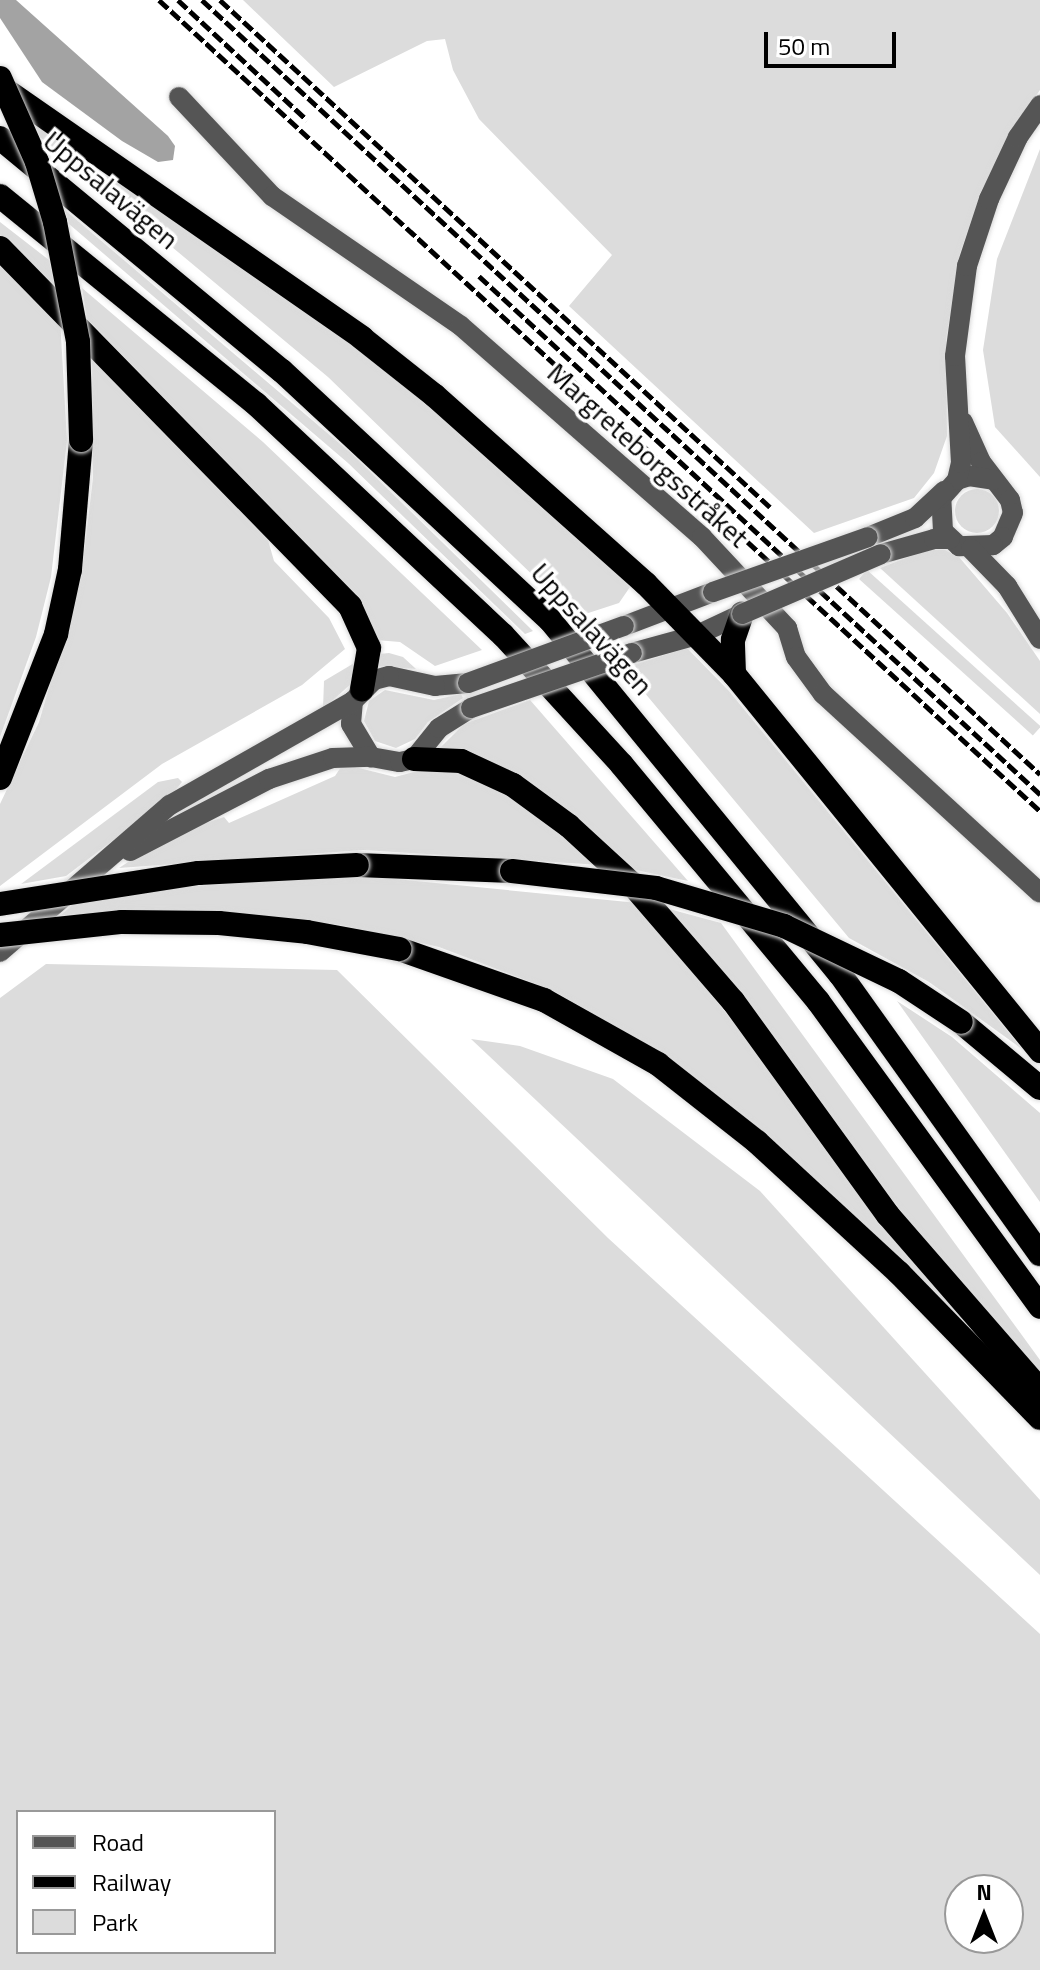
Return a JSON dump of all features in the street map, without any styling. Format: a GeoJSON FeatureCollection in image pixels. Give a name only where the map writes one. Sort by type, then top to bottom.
{"type":"FeatureCollection","features":[{"type":"Feature","properties":{"kind":"highway"},"geometry":{"type":"LineString","coordinates":[[0,78],[37,162],[67,274],[78,342],[81,440],[70,569],[56,634],[0,778]]}},
{"type":"Feature","properties":{"kind":"highway"},"geometry":{"type":"LineString","coordinates":[[0,86],[362,338],[515,465],[671,608],[734,674],[1040,1051]]}},
{"type":"Feature","properties":{"kind":"highway","name":"Uppsalavägen"},"geometry":{"type":"LineString","coordinates":[[0,138],[282,371],[550,620],[840,974],[1040,1254]]}},
{"type":"Feature","properties":{"kind":"highway"},"geometry":{"type":"LineString","coordinates":[[0,196],[256,404],[503,635],[622,765],[818,1001],[1040,1307]]}},
{"type":"Feature","properties":{"kind":"highway"},"geometry":{"type":"LineString","coordinates":[[0,248],[350,606],[369,648],[358,695]]}},
{"type":"Feature","properties":{"kind":"highway"},"geometry":{"type":"LineString","coordinates":[[734,674],[733,640],[742,614]]}},
{"type":"Feature","properties":{"kind":"highway"},"geometry":{"type":"LineString","coordinates":[[414,759],[461,761],[513,785],[569,826],[631,883],[733,1001],[888,1215],[1040,1390]]}},
{"type":"Feature","properties":{"kind":"highway"},"geometry":{"type":"LineString","coordinates":[[0,904],[199,873],[357,865],[512,871],[656,888],[784,926],[899,981],[961,1022],[1040,1088]]}},
{"type":"Feature","properties":{"kind":"highway"},"geometry":{"type":"LineString","coordinates":[[0,935],[122,922],[219,923],[307,932],[399,949],[544,1000],[658,1064],[757,1142],[899,1273],[1040,1418]]}},
{"type":"Feature","properties":{"kind":"street","name":"Margreteborgsstråket"},"geometry":{"type":"LineString","coordinates":[[179,97],[272,196],[461,326],[702,537],[787,628],[796,657],[823,694],[1040,893]]}},
{"type":"Feature","properties":{"kind":"street"},"geometry":{"type":"LineString","coordinates":[[950,539],[939,520],[952,484],[959,411],[955,356],[967,266],[989,199],[1040,105]]}},
{"type":"Feature","properties":{"kind":"street"},"geometry":{"type":"LineString","coordinates":[[959,411],[994,480],[1004,489],[1013,513],[1003,537],[1007,586]]}},
{"type":"Feature","properties":{"kind":"street"},"geometry":{"type":"LineString","coordinates":[[0,952],[170,805],[389,676],[435,686],[468,683],[915,518],[952,484],[982,476],[994,480]]}},
{"type":"Feature","properties":{"kind":"street"},"geometry":{"type":"LineString","coordinates":[[971,549],[993,545],[1003,537]]}},
{"type":"Feature","properties":{"kind":"street"},"geometry":{"type":"LineString","coordinates":[[92,873],[207,807],[269,779],[333,758],[414,759],[439,728],[471,708],[632,653],[697,635],[881,554],[934,539],[950,539],[971,549],[1007,586],[1040,639]]}},
{"type":"Feature","properties":{"kind":"street"},"geometry":{"type":"LineString","coordinates":[[358,695],[353,734],[371,757]]}},
{"type":"Feature","properties":{"kind":"green space"},"geometry":{"type":"Polygon","coordinates":[[[243,0],[1040,0],[1040,90],[1012,129],[981,192],[960,253],[946,340],[947,436],[934,473],[914,498],[814,533],[569,306],[612,255],[479,119],[453,70],[445,39],[427,41],[334,87],[243,0]]]}},
{"type":"Feature","properties":{"kind":"green space"},"geometry":{"type":"Polygon","coordinates":[[[33,120],[373,358],[610,563],[630,587],[619,603],[576,617],[328,377],[40,137],[33,120]]]}},
{"type":"Feature","properties":{"kind":"green space"},"geometry":{"type":"Polygon","coordinates":[[[1040,149],[1040,477],[995,427],[983,350],[997,259],[1040,149]]]}},
{"type":"Feature","properties":{"kind":"green space"},"geometry":{"type":"Polygon","coordinates":[[[65,210],[352,454],[533,631],[525,634],[348,463],[69,224],[65,210]]]}},
{"type":"Feature","properties":{"kind":"green space"},"geometry":{"type":"Polygon","coordinates":[[[0,222],[49,260],[55,289],[0,235],[0,222]]]}},
{"type":"Feature","properties":{"kind":"green space"},"geometry":{"type":"Polygon","coordinates":[[[0,262],[60,318],[67,441],[51,577],[36,637],[0,737],[0,262]]]}},
{"type":"Feature","properties":{"kind":"green space"},"geometry":{"type":"Polygon","coordinates":[[[82,288],[263,442],[482,650],[435,666],[400,642],[376,640],[280,518],[87,319],[82,288]]]}},
{"type":"Feature","properties":{"kind":"green space"},"geometry":{"type":"Polygon","coordinates":[[[92,350],[266,533],[274,561],[329,618],[345,649],[302,685],[162,764],[0,886],[0,804],[39,722],[81,579],[93,478],[92,350]]]}},
{"type":"Feature","properties":{"kind":"green space"},"geometry":{"type":"Polygon","coordinates":[[[977,489],[992,496],[999,511],[992,526],[977,533],[962,526],[955,511],[962,496],[977,489]]]}},
{"type":"Feature","properties":{"kind":"green space"},"geometry":{"type":"Polygon","coordinates":[[[927,550],[945,550],[959,557],[1007,613],[1040,661],[1040,714],[880,568],[927,550]]]}},
{"type":"Feature","properties":{"kind":"green space"},"geometry":{"type":"Polygon","coordinates":[[[867,570],[1040,726],[1033,735],[859,579],[867,570]]]}},
{"type":"Feature","properties":{"kind":"green space"},"geometry":{"type":"Polygon","coordinates":[[[687,648],[729,691],[1022,1049],[929,982],[849,938],[624,668],[687,648]]]}},
{"type":"Feature","properties":{"kind":"green space"},"geometry":{"type":"Polygon","coordinates":[[[379,654],[403,657],[416,669],[379,666],[379,654]]]}},
{"type":"Feature","properties":{"kind":"green space"},"geometry":{"type":"Polygon","coordinates":[[[361,659],[353,682],[323,709],[324,681],[361,659]]]}},
{"type":"Feature","properties":{"kind":"green space"},"geometry":{"type":"Polygon","coordinates":[[[385,690],[434,700],[461,694],[463,698],[428,722],[415,739],[396,748],[375,741],[364,721],[369,701],[385,690]]]}},
{"type":"Feature","properties":{"kind":"green space"},"geometry":{"type":"Polygon","coordinates":[[[530,700],[688,881],[631,869],[438,750],[464,724],[530,700]]]}},
{"type":"Feature","properties":{"kind":"green space"},"geometry":{"type":"Polygon","coordinates":[[[343,764],[395,777],[429,768],[465,772],[525,805],[601,865],[363,850],[119,868],[169,835],[224,817],[229,823],[335,776],[343,764]]]}},
{"type":"Feature","properties":{"kind":"green space"},"geometry":{"type":"Polygon","coordinates":[[[178,778],[182,782],[170,797],[66,876],[21,884],[158,782],[178,778]]]}},
{"type":"Feature","properties":{"kind":"green space"},"geometry":{"type":"Polygon","coordinates":[[[322,877],[385,878],[638,903],[1015,1375],[656,1050],[552,990],[439,947],[341,925],[210,911],[61,915],[77,901],[156,889],[322,877]]]}},
{"type":"Feature","properties":{"kind":"green space"},"geometry":{"type":"Polygon","coordinates":[[[669,909],[721,923],[1040,1360],[1040,1374],[907,1219],[669,909]]]}},
{"type":"Feature","properties":{"kind":"green space"},"geometry":{"type":"Polygon","coordinates":[[[46,964],[337,970],[608,1238],[1040,1634],[1040,1970],[0,1970],[0,998],[46,964]]]}},
{"type":"Feature","properties":{"kind":"green space"},"geometry":{"type":"Polygon","coordinates":[[[897,1001],[952,1037],[1040,1113],[1040,1202],[897,1001]]]}},
{"type":"Feature","properties":{"kind":"green space"},"geometry":{"type":"Polygon","coordinates":[[[471,1039],[520,1046],[613,1079],[760,1191],[1040,1500],[1040,1575],[471,1039]]]}},
{"type":"Feature","properties":{"kind":"shaded area"},"geometry":{"type":"Polygon","coordinates":[[[0,0],[16,0],[168,136],[175,146],[173,160],[158,162],[122,141],[42,82],[0,18],[0,0]]]}},
{"type":"Feature","properties":{"kind":"railway"},"geometry":{"type":"LineString","coordinates":[[159,0],[1040,811]]}},
{"type":"Feature","properties":{"kind":"railway"},"geometry":{"type":"LineString","coordinates":[[178,0],[307,120]]}},
{"type":"Feature","properties":{"kind":"railway"},"geometry":{"type":"LineString","coordinates":[[202,0],[1040,774]]}},
{"type":"Feature","properties":{"kind":"railway"},"geometry":{"type":"LineString","coordinates":[[220,0],[770,507]]}},
{"type":"Feature","properties":{"kind":"railway"},"geometry":{"type":"LineString","coordinates":[[479,276],[1040,794]]}}]}
